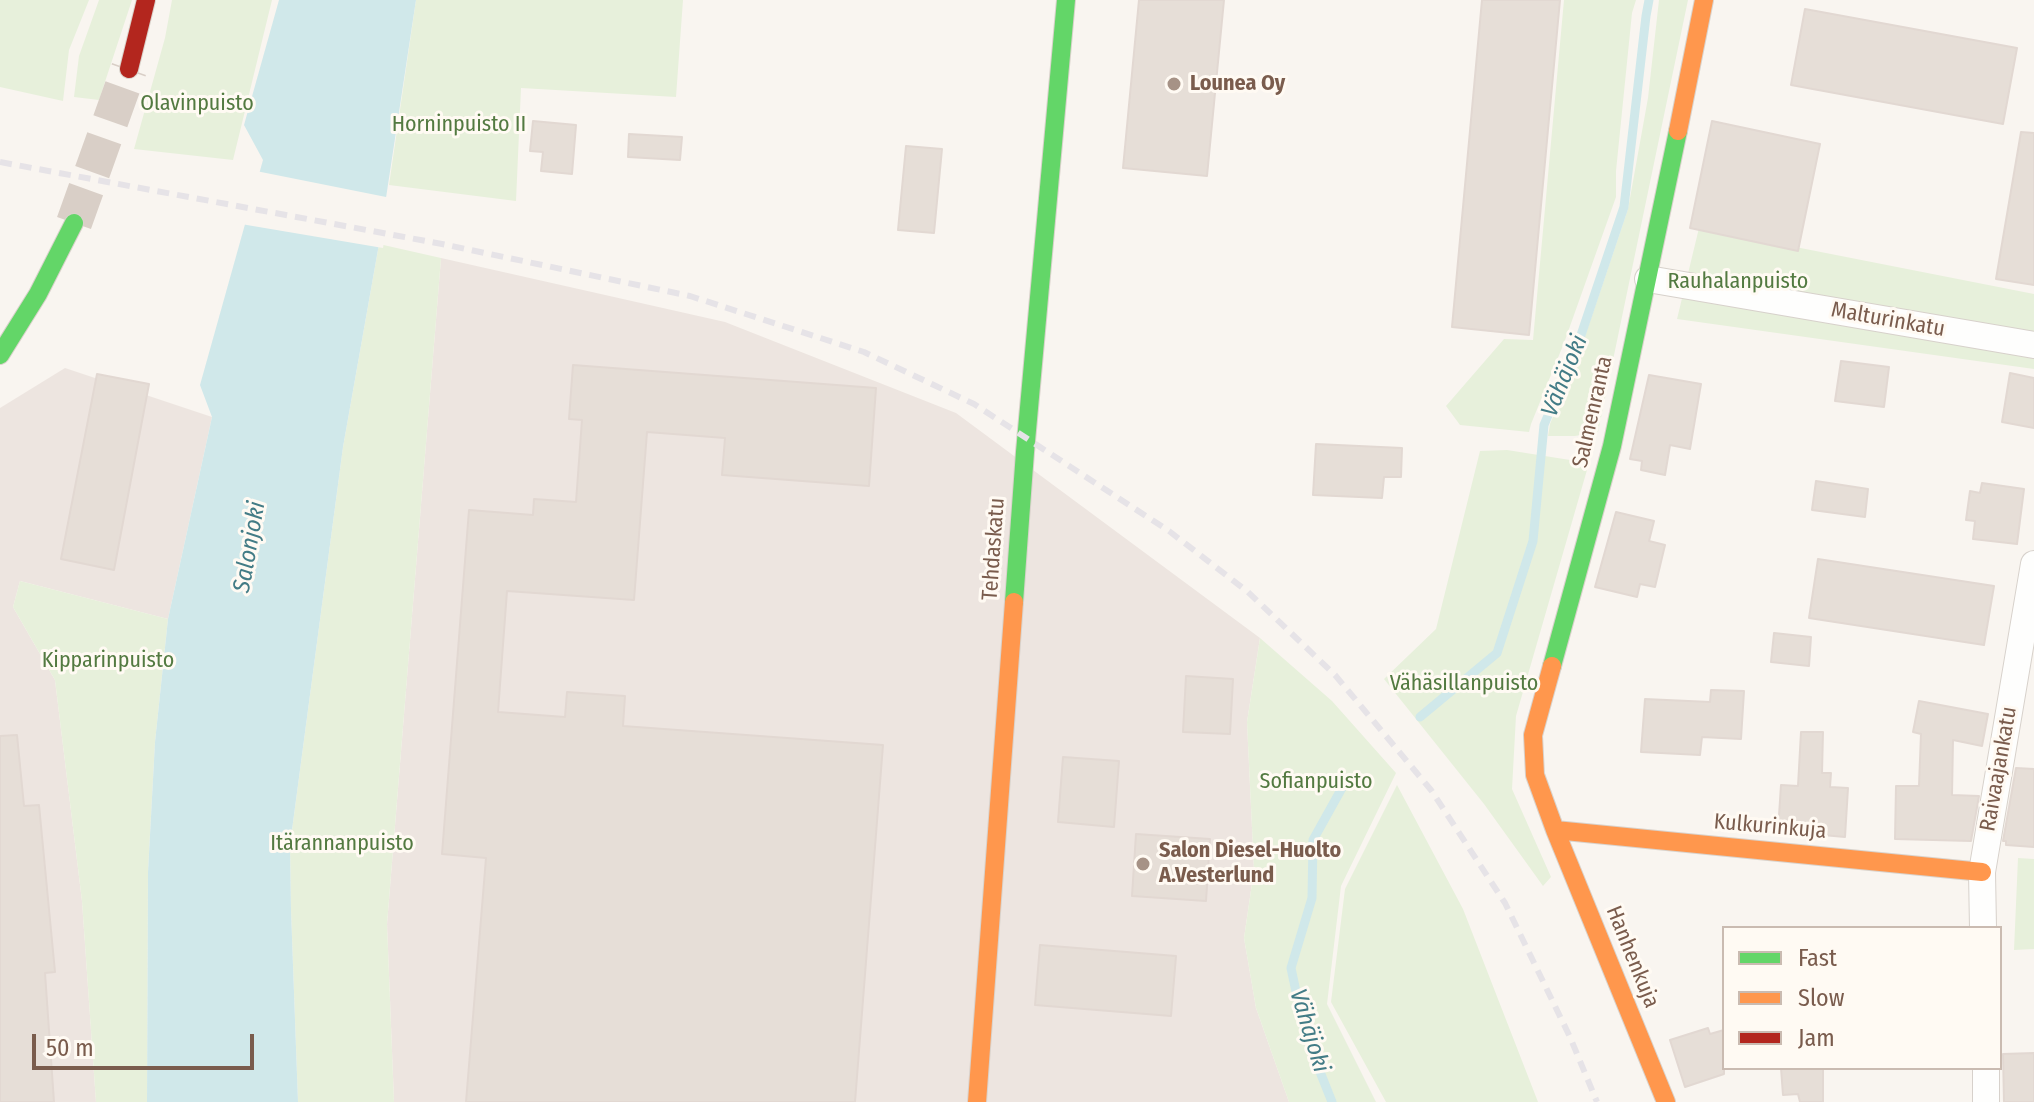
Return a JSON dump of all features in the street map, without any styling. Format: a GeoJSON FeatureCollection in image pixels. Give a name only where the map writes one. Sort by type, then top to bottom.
{"type":"FeatureCollection","features":[{"type":"Feature","properties":{"kind":"street"},"geometry":{"type":"LineString","coordinates":[[129,69],[146,0]]}},
{"type":"Feature","properties":{"kind":"street","name":"Tehdaskatu"},"geometry":{"type":"LineString","coordinates":[[977,1102],[1025,452],[1066,0]]}},
{"type":"Feature","properties":{"kind":"street","name":"Salmenranta"},"geometry":{"type":"LineString","coordinates":[[1555,830],[1535,775],[1533,735],[1612,446],[1704,0]]}},
{"type":"Feature","properties":{"kind":"street"},"geometry":{"type":"LineString","coordinates":[[0,355],[38,294],[74,223]]}},
{"type":"Feature","properties":{"kind":"street","name":"Malturinkatu"},"geometry":{"type":"LineString","coordinates":[[1648,279],[2034,345]]}},
{"type":"Feature","properties":{"kind":"street","name":"Raivaajankatu"},"geometry":{"type":"LineString","coordinates":[[1983,926],[1982,872],[2034,564]]}},
{"type":"Feature","properties":{"kind":"street","name":"Kulkurinkuja"},"geometry":{"type":"LineString","coordinates":[[1555,830],[1982,872]]}},
{"type":"Feature","properties":{"kind":"street","name":"Hanhenkuja"},"geometry":{"type":"LineString","coordinates":[[1555,830],[1666,1102]]}},
{"type":"Feature","properties":{"kind":"street"},"geometry":{"type":"LineString","coordinates":[[1986,1070],[1986,1102]]}},
{"type":"Feature","properties":{"kind":"shaded area"},"geometry":{"type":"Polygon","coordinates":[[[441,258],[725,322],[956,413],[1260,638],[1247,722],[1254,870],[1244,938],[1256,1008],[1289,1102],[394,1102],[387,924],[441,258]]]}},
{"type":"Feature","properties":{"kind":"shaded area"},"geometry":{"type":"Polygon","coordinates":[[[65,368],[212,417],[168,619],[20,581],[13,607],[55,680],[82,901],[96,1102],[0,1102],[0,408],[65,368]]]}},
{"type":"Feature","properties":{"kind":"green space"},"geometry":{"type":"Polygon","coordinates":[[[0,0],[89,0],[69,50],[63,101],[0,87],[0,0]]]}},
{"type":"Feature","properties":{"kind":"green space"},"geometry":{"type":"Polygon","coordinates":[[[99,0],[132,0],[99,100],[74,97],[79,56],[99,0]]]}},
{"type":"Feature","properties":{"kind":"green space","name":"Olavinpuisto"},"geometry":{"type":"Polygon","coordinates":[[[172,0],[272,0],[233,160],[134,149],[165,38],[172,0]]]}},
{"type":"Feature","properties":{"kind":"green space","name":"Horninpuisto II"},"geometry":{"type":"Polygon","coordinates":[[[416,0],[683,0],[676,97],[521,88],[516,201],[389,185],[416,0]]]}},
{"type":"Feature","properties":{"kind":"green space"},"geometry":{"type":"Polygon","coordinates":[[[1564,0],[1636,0],[1632,13],[1616,197],[1529,432],[1460,425],[1446,406],[1504,339],[1533,340],[1564,0]]]}},
{"type":"Feature","properties":{"kind":"green space"},"geometry":{"type":"Polygon","coordinates":[[[1659,0],[1688,0],[1598,432],[1548,436],[1628,209],[1648,98],[1659,0]]]}},
{"type":"Feature","properties":{"kind":"green space","name":"Rauhalanpuisto"},"geometry":{"type":"Polygon","coordinates":[[[1699,228],[2034,294],[2034,369],[1677,319],[1699,228]]]}},
{"type":"Feature","properties":{"kind":"green space","name":"Itärannanpuisto"},"geometry":{"type":"Polygon","coordinates":[[[379,244],[441,258],[387,924],[394,1102],[298,1102],[290,845],[343,447],[379,244]]]}},
{"type":"Feature","properties":{"kind":"green space","name":"Vähäsillanpuisto"},"geometry":{"type":"Polygon","coordinates":[[[1507,450],[1589,463],[1516,716],[1512,789],[1551,877],[1543,886],[1484,804],[1384,679],[1436,629],[1480,451],[1507,450]]]}},
{"type":"Feature","properties":{"kind":"green space","name":"Kipparinpuisto"},"geometry":{"type":"Polygon","coordinates":[[[20,581],[168,619],[155,742],[148,872],[147,1102],[96,1102],[82,901],[55,680],[13,607],[20,581]]]}},
{"type":"Feature","properties":{"kind":"green space","name":"Sofianpuisto"},"geometry":{"type":"Polygon","coordinates":[[[1260,638],[1332,701],[1396,773],[1341,886],[1327,1004],[1376,1102],[1289,1102],[1256,1008],[1244,938],[1254,870],[1247,722],[1260,638]]]}},
{"type":"Feature","properties":{"kind":"green space"},"geometry":{"type":"Polygon","coordinates":[[[1397,785],[1463,909],[1538,1102],[1386,1102],[1331,1002],[1345,889],[1397,785]]]}},
{"type":"Feature","properties":{"kind":"green space"},"geometry":{"type":"Polygon","coordinates":[[[2018,858],[2034,859],[2034,949],[2014,950],[2018,858]]]}},
{"type":"Feature","properties":{"kind":"water","name":"Salonjoki"},"geometry":{"type":"Polygon","coordinates":[[[279,0],[416,0],[379,244],[343,447],[290,845],[298,1102],[147,1102],[148,872],[155,742],[168,619],[212,417],[200,385],[263,160],[244,125],[279,0]]]}},
{"type":"Feature","properties":{"kind":"pier"},"geometry":{"type":"Polygon","coordinates":[[[256,171],[391,198],[383,248],[241,224],[256,171]]]}},
{"type":"Feature","properties":{"kind":"building","name":"Lounea Oy"},"geometry":{"type":"Polygon","coordinates":[[[1139,0],[1224,0],[1207,176],[1123,168],[1139,0]]]}},
{"type":"Feature","properties":{"kind":"building"},"geometry":{"type":"Polygon","coordinates":[[[1482,0],[1560,0],[1529,335],[1452,327],[1482,0]]]}},
{"type":"Feature","properties":{"kind":"building"},"geometry":{"type":"Polygon","coordinates":[[[1805,9],[2017,48],[2003,124],[1791,85],[1805,9]]]}},
{"type":"Feature","properties":{"kind":"building"},"geometry":{"type":"Polygon","coordinates":[[[533,121],[576,125],[572,174],[541,171],[543,152],[530,151],[533,121]]]}},
{"type":"Feature","properties":{"kind":"building"},"geometry":{"type":"Polygon","coordinates":[[[1712,121],[1820,144],[1798,251],[1690,228],[1712,121]]]}},
{"type":"Feature","properties":{"kind":"building"},"geometry":{"type":"Polygon","coordinates":[[[2021,132],[2034,133],[2034,285],[1996,279],[2021,132]]]}},
{"type":"Feature","properties":{"kind":"building"},"geometry":{"type":"Polygon","coordinates":[[[629,134],[682,137],[680,160],[628,157],[629,134]]]}},
{"type":"Feature","properties":{"kind":"building"},"geometry":{"type":"Polygon","coordinates":[[[906,146],[942,149],[934,233],[898,230],[906,146]]]}},
{"type":"Feature","properties":{"kind":"building"},"geometry":{"type":"Polygon","coordinates":[[[1841,361],[1889,367],[1884,407],[1835,401],[1841,361]]]}},
{"type":"Feature","properties":{"kind":"building"},"geometry":{"type":"Polygon","coordinates":[[[573,365],[876,388],[869,486],[722,475],[725,438],[647,432],[634,600],[507,591],[498,712],[565,717],[567,692],[625,696],[623,726],[883,745],[855,1102],[466,1102],[486,858],[442,854],[469,510],[533,515],[534,499],[576,502],[582,420],[569,419],[573,365]]]}},
{"type":"Feature","properties":{"kind":"building"},"geometry":{"type":"Polygon","coordinates":[[[2010,373],[2034,378],[2034,428],[2002,422],[2010,373]]]}},
{"type":"Feature","properties":{"kind":"building"},"geometry":{"type":"Polygon","coordinates":[[[97,374],[149,384],[114,570],[61,559],[97,374]]]}},
{"type":"Feature","properties":{"kind":"building"},"geometry":{"type":"Polygon","coordinates":[[[1649,375],[1701,384],[1690,449],[1670,445],[1665,475],[1641,470],[1642,461],[1630,459],[1649,375]]]}},
{"type":"Feature","properties":{"kind":"building"},"geometry":{"type":"Polygon","coordinates":[[[1316,444],[1402,448],[1401,477],[1384,477],[1382,498],[1313,495],[1316,444]]]}},
{"type":"Feature","properties":{"kind":"building"},"geometry":{"type":"Polygon","coordinates":[[[1816,481],[1868,489],[1865,517],[1812,510],[1816,481]]]}},
{"type":"Feature","properties":{"kind":"building"},"geometry":{"type":"Polygon","coordinates":[[[1982,483],[2024,489],[2017,544],[1973,539],[1975,521],[1966,520],[1970,491],[1980,493],[1982,483]]]}},
{"type":"Feature","properties":{"kind":"building"},"geometry":{"type":"Polygon","coordinates":[[[1616,512],[1654,521],[1649,541],[1665,545],[1655,587],[1640,584],[1637,597],[1595,587],[1616,512]]]}},
{"type":"Feature","properties":{"kind":"building"},"geometry":{"type":"Polygon","coordinates":[[[1818,559],[1994,586],[1984,645],[1809,618],[1818,559]]]}},
{"type":"Feature","properties":{"kind":"building"},"geometry":{"type":"Polygon","coordinates":[[[1774,633],[1811,637],[1809,666],[1771,662],[1774,633]]]}},
{"type":"Feature","properties":{"kind":"building"},"geometry":{"type":"Polygon","coordinates":[[[1186,676],[1233,679],[1230,734],[1183,732],[1186,676]]]}},
{"type":"Feature","properties":{"kind":"building"},"geometry":{"type":"Polygon","coordinates":[[[1711,690],[1744,691],[1741,739],[1702,737],[1700,755],[1641,752],[1645,699],[1710,702],[1711,690]]]}},
{"type":"Feature","properties":{"kind":"building"},"geometry":{"type":"Polygon","coordinates":[[[1919,701],[1988,714],[1982,746],[1953,740],[1952,795],[1979,796],[1971,841],[1895,839],[1896,786],[1919,786],[1921,734],[1913,732],[1919,701]]]}},
{"type":"Feature","properties":{"kind":"building"},"geometry":{"type":"Polygon","coordinates":[[[1801,732],[1823,732],[1822,773],[1831,773],[1830,787],[1848,788],[1845,837],[1778,831],[1781,785],[1798,786],[1801,732]]]}},
{"type":"Feature","properties":{"kind":"building"},"geometry":{"type":"Polygon","coordinates":[[[17,735],[24,806],[39,805],[55,972],[45,973],[54,1102],[0,1102],[0,736],[17,735]]]}},
{"type":"Feature","properties":{"kind":"building"},"geometry":{"type":"Polygon","coordinates":[[[1063,757],[1119,761],[1114,827],[1058,822],[1063,757]]]}},
{"type":"Feature","properties":{"kind":"building"},"geometry":{"type":"Polygon","coordinates":[[[2016,768],[2034,769],[2034,847],[2006,845],[2003,841],[2016,768]]]}},
{"type":"Feature","properties":{"kind":"building"},"geometry":{"type":"Polygon","coordinates":[[[1136,834],[1210,839],[1206,901],[1132,896],[1136,834]]]}},
{"type":"Feature","properties":{"kind":"building"},"geometry":{"type":"Polygon","coordinates":[[[1040,945],[1176,956],[1171,1016],[1035,1005],[1040,945]]]}},
{"type":"Feature","properties":{"kind":"building"},"geometry":{"type":"Polygon","coordinates":[[[1708,1028],[1710,1034],[1722,1031],[1724,1074],[1685,1087],[1670,1040],[1708,1028]]]}},
{"type":"Feature","properties":{"kind":"building"},"geometry":{"type":"Polygon","coordinates":[[[2034,1053],[2034,1102],[2004,1102],[2003,1054],[2034,1053]]]}},
{"type":"Feature","properties":{"kind":"building"},"geometry":{"type":"Polygon","coordinates":[[[1781,1070],[1823,1070],[1823,1102],[1800,1102],[1798,1094],[1783,1095],[1781,1070]]]}},
{"type":"Feature","properties":{"kind":"waterway","name":"Vähäjoki"},"geometry":{"type":"LineString","coordinates":[[1420,717],[1497,653],[1533,541],[1544,425],[1577,347],[1624,207],[1649,0]]}},
{"type":"Feature","properties":{"kind":"waterway","name":"Vähäjoki"},"geometry":{"type":"LineString","coordinates":[[1332,1102],[1305,1034],[1291,968],[1312,898],[1313,840],[1347,779]]}},
{"type":"Feature","properties":{"kind":"tunnel"},"geometry":{"type":"LineString","coordinates":[[74,223],[129,69]]}},
{"type":"Feature","properties":{"kind":"railway"},"geometry":{"type":"LineString","coordinates":[[0,162],[442,244],[690,296],[864,352],[974,404],[1169,531],[1248,592],[1335,675],[1431,790],[1505,903],[1570,1037],[1597,1102]]}},
{"type":"Feature","properties":{"kind":"traffic: fast"},"geometry":{"type":"LineString","coordinates":[[1014,602],[1066,0]]}},
{"type":"Feature","properties":{"kind":"traffic: fast"},"geometry":{"type":"LineString","coordinates":[[1552,666],[1612,446],[1678,131]]}},
{"type":"Feature","properties":{"kind":"traffic: fast"},"geometry":{"type":"LineString","coordinates":[[0,355],[38,294],[74,223]]}},
{"type":"Feature","properties":{"kind":"traffic: slow"},"geometry":{"type":"LineString","coordinates":[[1678,131],[1704,0]]}},
{"type":"Feature","properties":{"kind":"traffic: slow"},"geometry":{"type":"LineString","coordinates":[[977,1102],[1014,602]]}},
{"type":"Feature","properties":{"kind":"traffic: slow"},"geometry":{"type":"LineString","coordinates":[[1552,666],[1533,735],[1535,775],[1666,1102]]}},
{"type":"Feature","properties":{"kind":"traffic: slow"},"geometry":{"type":"LineString","coordinates":[[1555,830],[1982,872]]}},
{"type":"Feature","properties":{"kind":"traffic: jam"},"geometry":{"type":"LineString","coordinates":[[129,69],[146,0]]}},
{"type":"Feature","properties":{"kind":"place","name":"Lounea Oy"},"geometry":{"type":"Point","coordinates":[1174,84]}},
{"type":"Feature","properties":{"kind":"place","name":"Salon Diesel-Huolto A.Vesterlund"},"geometry":{"type":"Point","coordinates":[1143,864]}}]}
